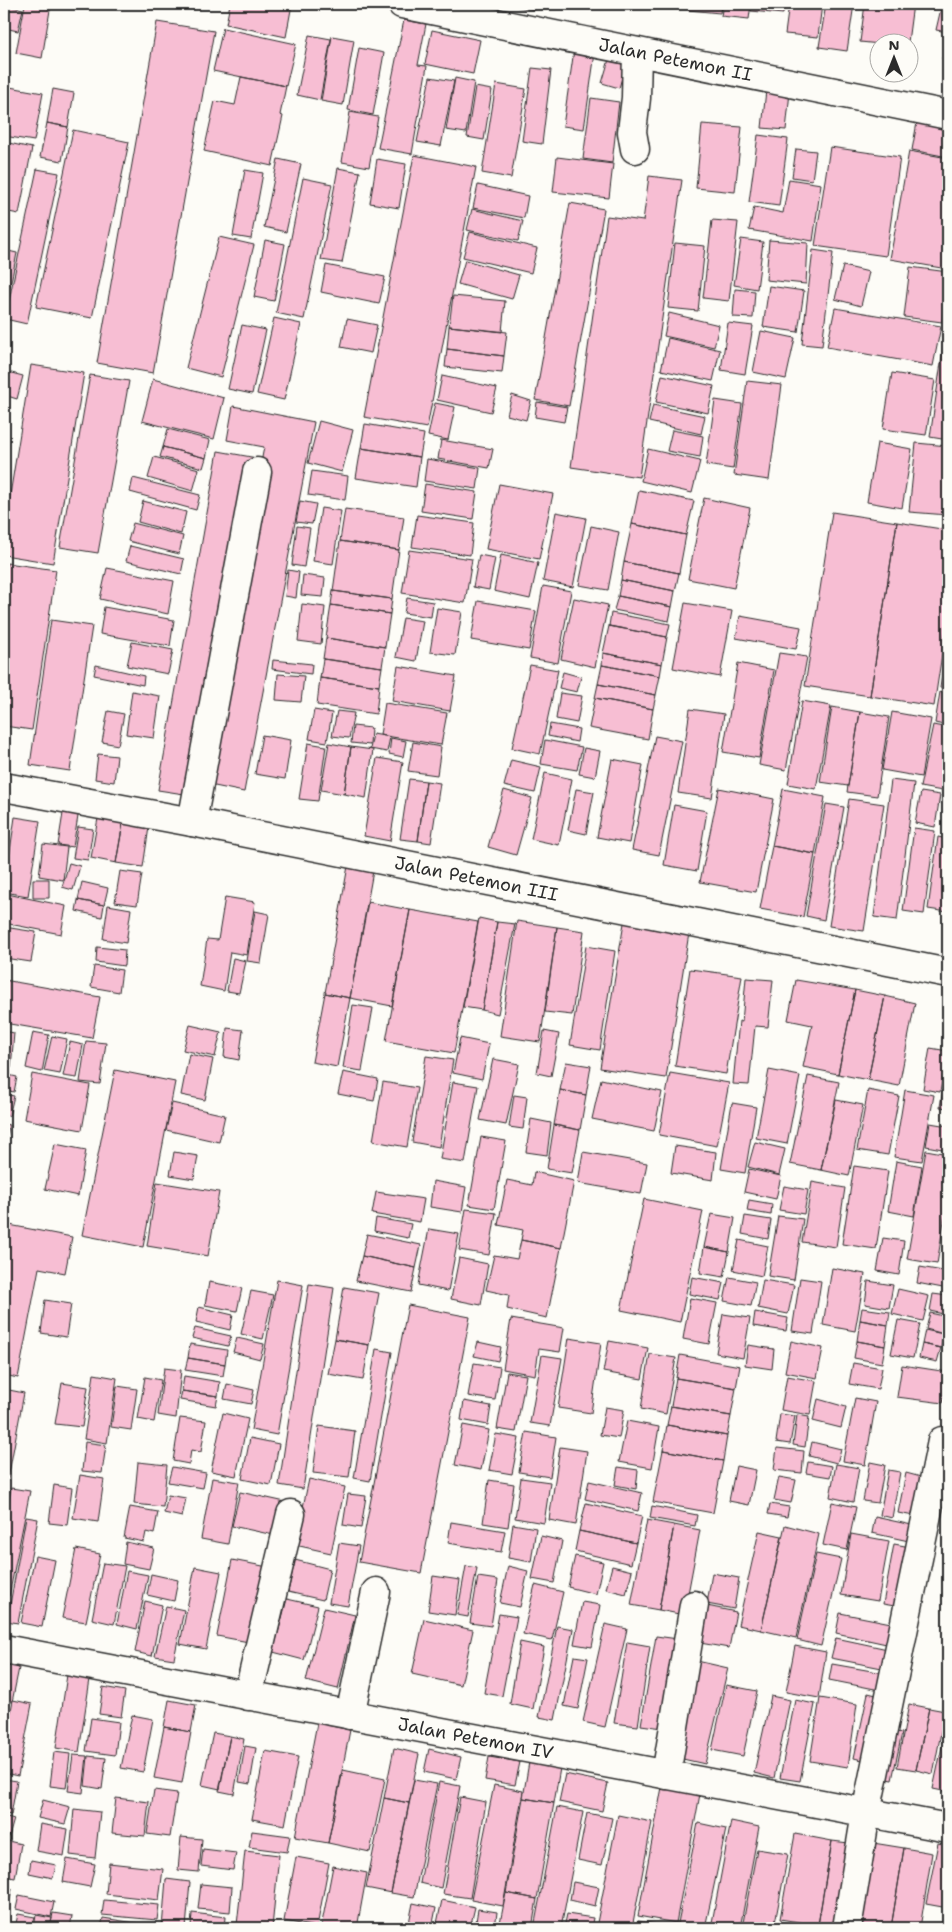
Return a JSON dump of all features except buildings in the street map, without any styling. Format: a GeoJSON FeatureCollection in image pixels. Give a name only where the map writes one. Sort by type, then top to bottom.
{"type":"FeatureCollection","features":[{"type":"Feature","properties":{"kind":"street","name":"Jalan Petemon II"},"geometry":{"type":"LineString","coordinates":[[402,4],[948,115]]}},
{"type":"Feature","properties":{"kind":"street"},"geometry":{"type":"LineString","coordinates":[[634,148],[632,132],[636,98],[637,52]]}},
{"type":"Feature","properties":{"kind":"street"},"geometry":{"type":"LineString","coordinates":[[192,822],[257,472]]}},
{"type":"Feature","properties":{"kind":"street","name":"Jalan Petemon III"},"geometry":{"type":"LineString","coordinates":[[4,789],[192,822],[948,973]]}},
{"type":"Feature","properties":{"kind":"street"},"geometry":{"type":"LineString","coordinates":[[847,1928],[866,1813],[942,1441]]}},
{"type":"Feature","properties":{"kind":"street"},"geometry":{"type":"LineString","coordinates":[[248,1696],[291,1514]]}},
{"type":"Feature","properties":{"kind":"street"},"geometry":{"type":"LineString","coordinates":[[350,1715],[376,1592]]}},
{"type":"Feature","properties":{"kind":"street"},"geometry":{"type":"LineString","coordinates":[[666,1775],[694,1605]]}},
{"type":"Feature","properties":{"kind":"street","name":"Jalan Petemon IV"},"geometry":{"type":"LineString","coordinates":[[4,1649],[948,1828]]}}]}
